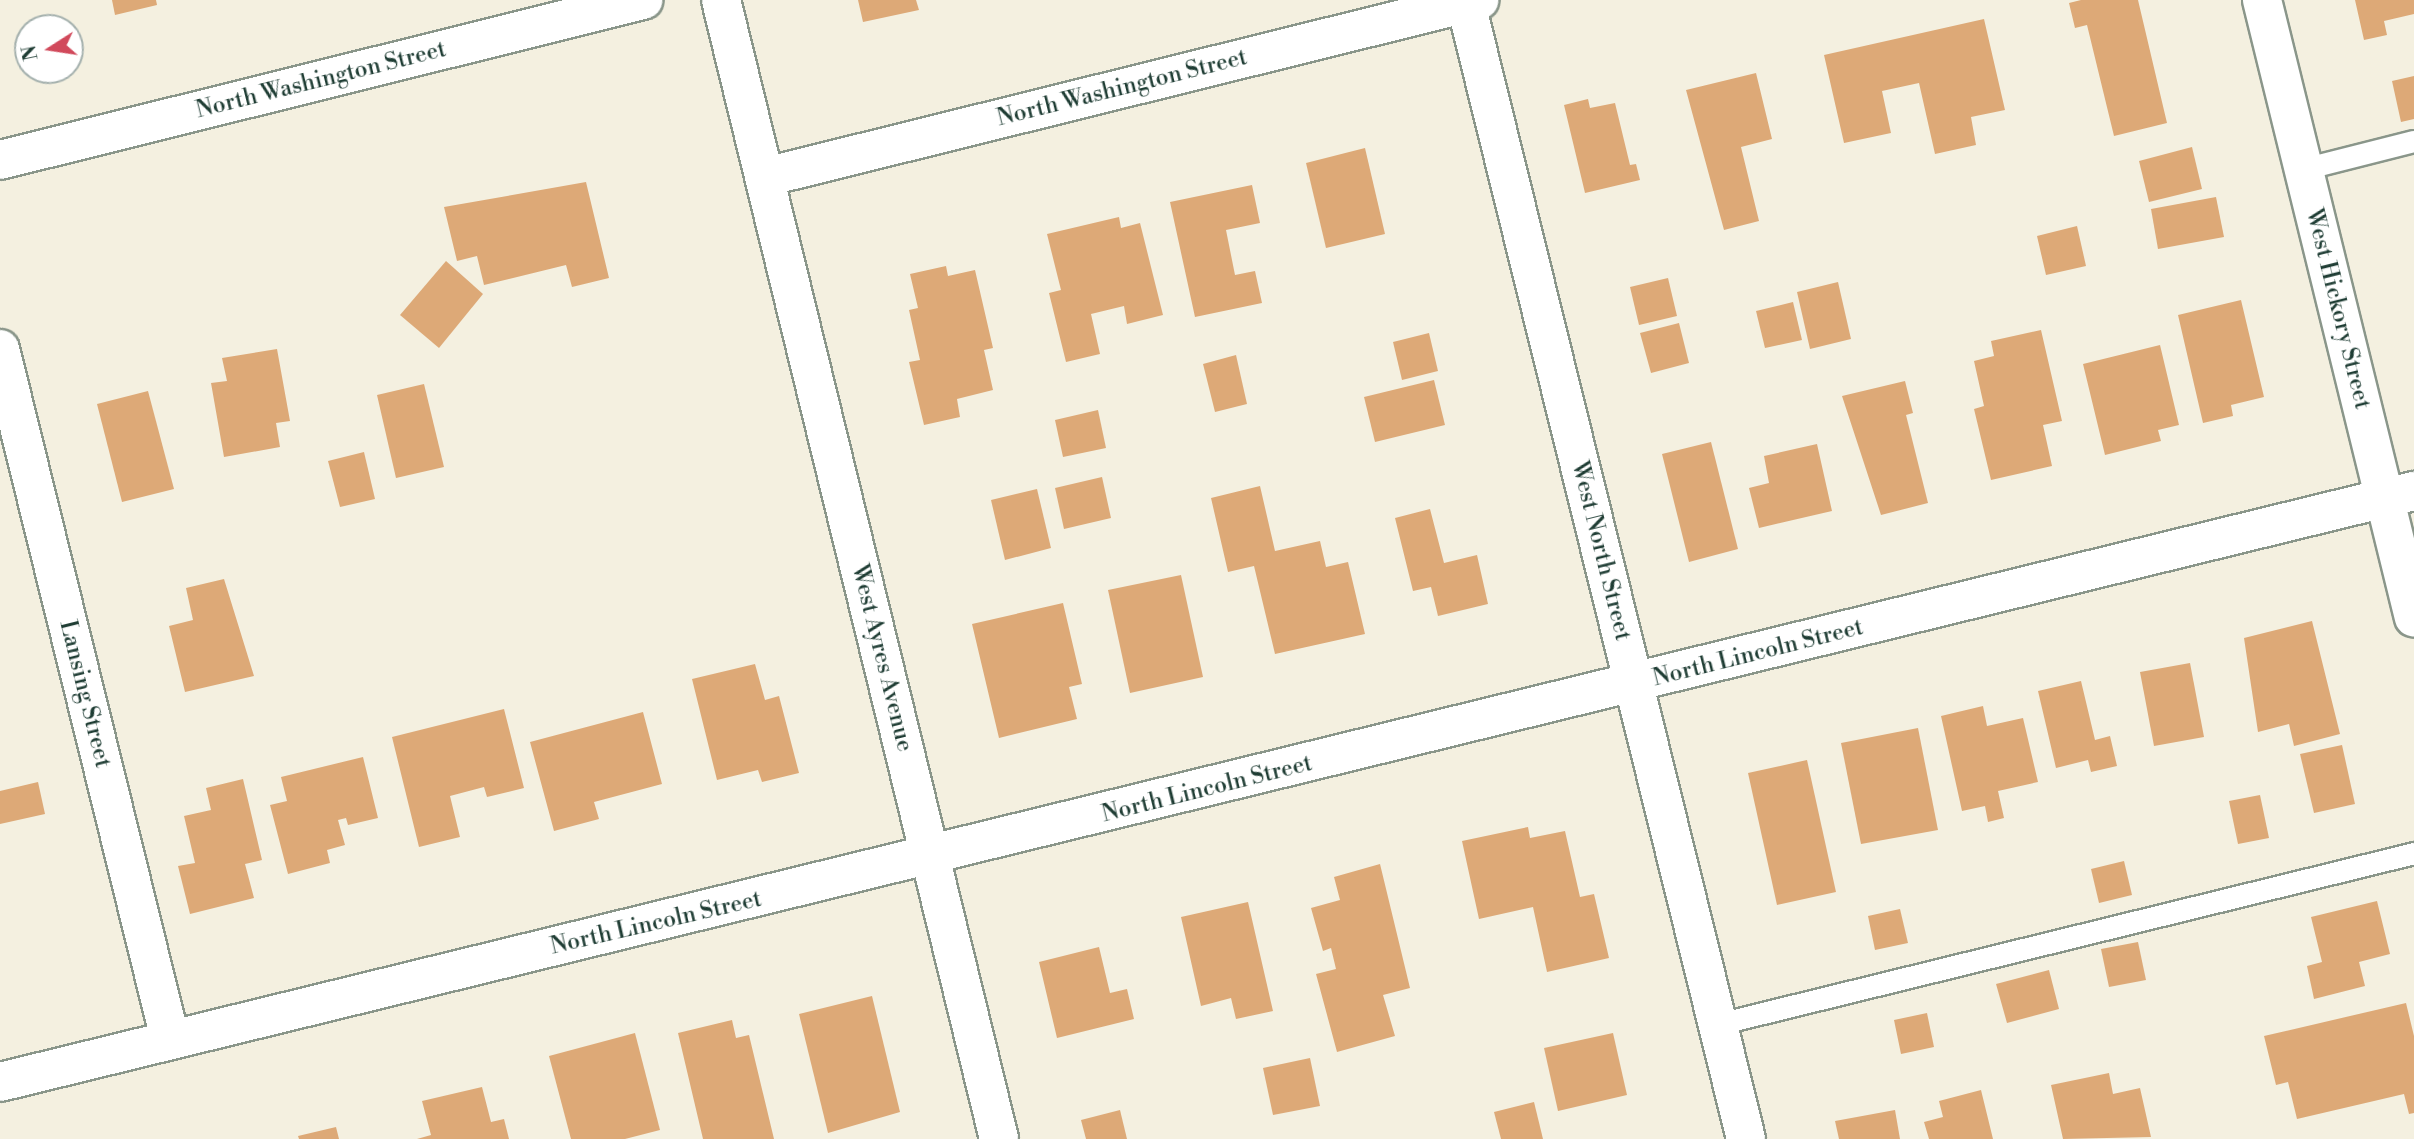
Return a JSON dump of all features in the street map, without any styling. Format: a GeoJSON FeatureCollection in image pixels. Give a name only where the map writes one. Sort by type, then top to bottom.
{"type":"FeatureCollection","features":[{"type":"Feature","properties":{"kind":"street","name":"North Washington Street"},"geometry":{"type":"LineString","coordinates":[[0,160],[643,0]]}},
{"type":"Feature","properties":{"kind":"street","name":"West Ayres Avenue"},"geometry":{"type":"LineString","coordinates":[[722,0],[999,1139]]}},
{"type":"Feature","properties":{"kind":"street","name":"West Hickory Street"},"geometry":{"type":"LineString","coordinates":[[2262,0],[2303,169],[2399,495],[2414,618]]}},
{"type":"Feature","properties":{"kind":"street","name":"North Washington Street"},"geometry":{"type":"LineString","coordinates":[[765,177],[1470,1]]}},
{"type":"Feature","properties":{"kind":"street","name":"West North Street"},"geometry":{"type":"LineString","coordinates":[[1470,1],[1746,1139]]}},
{"type":"Feature","properties":{"kind":"street","name":"Lansing Street"},"geometry":{"type":"LineString","coordinates":[[0,349],[170,1039]]}},
{"type":"Feature","properties":{"kind":"street","name":"North Lincoln Street"},"geometry":{"type":"LineString","coordinates":[[0,1082],[2399,495]]}},
{"type":"Feature","properties":{"kind":"lane"},"geometry":{"type":"LineString","coordinates":[[2303,169],[2414,141]]}},
{"type":"Feature","properties":{"kind":"lane"},"geometry":{"type":"LineString","coordinates":[[1718,1024],[2414,853]]}},
{"type":"Feature","properties":{"kind":"building"},"geometry":{"type":"Polygon","coordinates":[[[112,0],[156,0],[157,5],[115,15],[112,0]]]}},
{"type":"Feature","properties":{"kind":"building"},"geometry":{"type":"Polygon","coordinates":[[[858,0],[916,0],[919,10],[863,22],[858,0]]]}},
{"type":"Feature","properties":{"kind":"building"},"geometry":{"type":"Polygon","coordinates":[[[2081,0],[2138,0],[2167,123],[2114,136],[2087,25],[2075,28],[2069,3],[2081,0]]]}},
{"type":"Feature","properties":{"kind":"building"},"geometry":{"type":"Polygon","coordinates":[[[2355,0],[2414,0],[2414,14],[2384,21],[2387,35],[2364,40],[2355,0]]]}},
{"type":"Feature","properties":{"kind":"building"},"geometry":{"type":"Polygon","coordinates":[[[1984,19],[2005,110],[1971,117],[1976,145],[1935,154],[1919,83],[1882,91],[1891,133],[1844,143],[1824,55],[1984,19]]]}},
{"type":"Feature","properties":{"kind":"building"},"geometry":{"type":"Polygon","coordinates":[[[1756,73],[1772,139],[1741,147],[1759,221],[1724,230],[1686,90],[1756,73]]]}},
{"type":"Feature","properties":{"kind":"building"},"geometry":{"type":"Polygon","coordinates":[[[2414,76],[2414,119],[2401,122],[2392,81],[2414,76]]]}},
{"type":"Feature","properties":{"kind":"building"},"geometry":{"type":"Polygon","coordinates":[[[1588,99],[1590,108],[1615,103],[1630,165],[1636,164],[1640,180],[1585,193],[1564,105],[1588,99]]]}},
{"type":"Feature","properties":{"kind":"building"},"geometry":{"type":"Polygon","coordinates":[[[2192,147],[2202,189],[2149,202],[2139,161],[2192,147]]]}},
{"type":"Feature","properties":{"kind":"building"},"geometry":{"type":"Polygon","coordinates":[[[1365,148],[1385,234],[1326,248],[1306,163],[1365,148]]]}},
{"type":"Feature","properties":{"kind":"building"},"geometry":{"type":"Polygon","coordinates":[[[586,182],[609,278],[572,287],[566,265],[484,285],[477,256],[457,261],[444,207],[586,182]]]}},
{"type":"Feature","properties":{"kind":"building"},"geometry":{"type":"Polygon","coordinates":[[[1252,185],[1260,223],[1226,230],[1235,275],[1255,271],[1262,303],[1195,317],[1170,202],[1252,185]]]}},
{"type":"Feature","properties":{"kind":"building"},"geometry":{"type":"Polygon","coordinates":[[[2216,197],[2224,237],[2158,249],[2151,209],[2216,197]]]}},
{"type":"Feature","properties":{"kind":"building"},"geometry":{"type":"Polygon","coordinates":[[[1119,217],[1121,228],[1140,223],[1163,315],[1127,324],[1124,306],[1091,314],[1100,354],[1066,362],[1049,293],[1061,290],[1047,234],[1119,217]]]}},
{"type":"Feature","properties":{"kind":"building"},"geometry":{"type":"Polygon","coordinates":[[[2077,226],[2086,266],[2046,275],[2037,236],[2077,226]]]}},
{"type":"Feature","properties":{"kind":"building"},"geometry":{"type":"Polygon","coordinates":[[[446,261],[483,294],[439,348],[400,315],[446,261]]]}},
{"type":"Feature","properties":{"kind":"building"},"geometry":{"type":"Polygon","coordinates":[[[946,266],[948,276],[975,270],[993,348],[984,350],[993,390],[957,399],[960,417],[924,425],[909,362],[920,360],[909,310],[918,308],[910,274],[946,266]]]}},
{"type":"Feature","properties":{"kind":"building"},"geometry":{"type":"Polygon","coordinates":[[[1668,278],[1677,316],[1639,325],[1630,287],[1668,278]]]}},
{"type":"Feature","properties":{"kind":"building"},"geometry":{"type":"Polygon","coordinates":[[[1838,282],[1851,339],[1810,349],[1797,292],[1838,282]]]}},
{"type":"Feature","properties":{"kind":"building"},"geometry":{"type":"Polygon","coordinates":[[[2241,300],[2264,397],[2231,405],[2233,416],[2203,423],[2178,315],[2241,300]]]}},
{"type":"Feature","properties":{"kind":"building"},"geometry":{"type":"Polygon","coordinates":[[[1793,302],[1802,340],[1765,348],[1756,311],[1793,302]]]}},
{"type":"Feature","properties":{"kind":"building"},"geometry":{"type":"Polygon","coordinates":[[[1679,323],[1689,363],[1651,373],[1640,333],[1679,323]]]}},
{"type":"Feature","properties":{"kind":"building"},"geometry":{"type":"Polygon","coordinates":[[[2041,330],[2062,421],[2043,425],[2052,466],[1991,480],[1974,409],[1984,406],[1974,361],[1994,356],[1991,341],[2041,330]]]}},
{"type":"Feature","properties":{"kind":"building"},"geometry":{"type":"Polygon","coordinates":[[[1429,333],[1438,371],[1402,380],[1393,342],[1429,333]]]}},
{"type":"Feature","properties":{"kind":"building"},"geometry":{"type":"Polygon","coordinates":[[[2160,345],[2179,425],[2158,430],[2161,441],[2105,455],[2083,364],[2160,345]]]}},
{"type":"Feature","properties":{"kind":"building"},"geometry":{"type":"Polygon","coordinates":[[[277,349],[290,421],[276,423],[280,447],[224,457],[211,383],[227,381],[222,358],[277,349]]]}},
{"type":"Feature","properties":{"kind":"building"},"geometry":{"type":"Polygon","coordinates":[[[1236,355],[1247,404],[1215,412],[1203,364],[1236,355]]]}},
{"type":"Feature","properties":{"kind":"building"},"geometry":{"type":"Polygon","coordinates":[[[1434,380],[1445,425],[1375,442],[1364,397],[1434,380]]]}},
{"type":"Feature","properties":{"kind":"building"},"geometry":{"type":"Polygon","coordinates":[[[1905,381],[1913,413],[1906,415],[1928,503],[1881,515],[1842,396],[1905,381]]]}},
{"type":"Feature","properties":{"kind":"building"},"geometry":{"type":"Polygon","coordinates":[[[424,384],[444,467],[396,478],[377,395],[424,384]]]}},
{"type":"Feature","properties":{"kind":"building"},"geometry":{"type":"Polygon","coordinates":[[[148,391],[174,489],[122,502],[97,404],[148,391]]]}},
{"type":"Feature","properties":{"kind":"building"},"geometry":{"type":"Polygon","coordinates":[[[1098,410],[1106,448],[1063,457],[1055,420],[1098,410]]]}},
{"type":"Feature","properties":{"kind":"building"},"geometry":{"type":"Polygon","coordinates":[[[1711,442],[1738,549],[1689,562],[1662,454],[1711,442]]]}},
{"type":"Feature","properties":{"kind":"building"},"geometry":{"type":"Polygon","coordinates":[[[1817,444],[1832,511],[1759,528],[1749,488],[1769,483],[1764,456],[1817,444]]]}},
{"type":"Feature","properties":{"kind":"building"},"geometry":{"type":"Polygon","coordinates":[[[364,452],[375,499],[340,507],[328,461],[364,452]]]}},
{"type":"Feature","properties":{"kind":"building"},"geometry":{"type":"Polygon","coordinates":[[[1102,477],[1111,518],[1064,529],[1055,488],[1102,477]]]}},
{"type":"Feature","properties":{"kind":"building"},"geometry":{"type":"Polygon","coordinates":[[[1260,486],[1275,551],[1320,541],[1326,567],[1348,562],[1365,634],[1275,654],[1254,566],[1228,572],[1211,498],[1260,486]]]}},
{"type":"Feature","properties":{"kind":"building"},"geometry":{"type":"Polygon","coordinates":[[[1037,489],[1051,548],[1005,560],[991,500],[1037,489]]]}},
{"type":"Feature","properties":{"kind":"building"},"geometry":{"type":"Polygon","coordinates":[[[1430,509],[1444,563],[1477,555],[1488,604],[1438,616],[1431,587],[1413,591],[1395,518],[1430,509]]]}},
{"type":"Feature","properties":{"kind":"building"},"geometry":{"type":"Polygon","coordinates":[[[1181,575],[1203,677],[1130,693],[1108,590],[1181,575]]]}},
{"type":"Feature","properties":{"kind":"building"},"geometry":{"type":"Polygon","coordinates":[[[224,579],[254,676],[185,692],[169,626],[193,620],[186,588],[224,579]]]}},
{"type":"Feature","properties":{"kind":"building"},"geometry":{"type":"Polygon","coordinates":[[[1063,603],[1082,684],[1069,687],[1077,719],[999,738],[972,624],[1063,603]]]}},
{"type":"Feature","properties":{"kind":"building"},"geometry":{"type":"Polygon","coordinates":[[[2312,621],[2340,734],[2294,746],[2289,724],[2258,732],[2244,638],[2312,621]]]}},
{"type":"Feature","properties":{"kind":"building"},"geometry":{"type":"Polygon","coordinates":[[[2190,663],[2204,737],[2154,746],[2140,672],[2190,663]]]}},
{"type":"Feature","properties":{"kind":"building"},"geometry":{"type":"Polygon","coordinates":[[[755,664],[765,700],[779,696],[799,773],[762,782],[758,770],[717,780],[692,679],[755,664]]]}},
{"type":"Feature","properties":{"kind":"building"},"geometry":{"type":"Polygon","coordinates":[[[2081,681],[2095,740],[2110,736],[2117,766],[2091,772],[2088,760],[2056,768],[2038,691],[2081,681]]]}},
{"type":"Feature","properties":{"kind":"building"},"geometry":{"type":"Polygon","coordinates":[[[1983,706],[1987,726],[2023,718],[2038,782],[1998,791],[2004,818],[1988,822],[1985,806],[1962,811],[1941,716],[1983,706]]]}},
{"type":"Feature","properties":{"kind":"building"},"geometry":{"type":"Polygon","coordinates":[[[504,709],[524,788],[487,797],[484,787],[450,796],[460,837],[419,847],[392,737],[504,709]]]}},
{"type":"Feature","properties":{"kind":"building"},"geometry":{"type":"Polygon","coordinates":[[[643,712],[662,784],[594,802],[599,819],[554,831],[530,742],[643,712]]]}},
{"type":"Feature","properties":{"kind":"building"},"geometry":{"type":"Polygon","coordinates":[[[1918,728],[1938,830],[1861,844],[1841,743],[1918,728]]]}},
{"type":"Feature","properties":{"kind":"building"},"geometry":{"type":"Polygon","coordinates":[[[2342,745],[2355,804],[2314,813],[2300,754],[2342,745]]]}},
{"type":"Feature","properties":{"kind":"building"},"geometry":{"type":"Polygon","coordinates":[[[363,757],[378,818],[348,825],[346,818],[338,820],[345,845],[327,850],[330,863],[288,874],[270,805],[287,801],[281,777],[363,757]]]}},
{"type":"Feature","properties":{"kind":"building"},"geometry":{"type":"Polygon","coordinates":[[[1807,760],[1836,892],[1777,905],[1748,773],[1807,760]]]}},
{"type":"Feature","properties":{"kind":"building"},"geometry":{"type":"Polygon","coordinates":[[[243,779],[262,860],[245,864],[254,898],[190,914],[178,866],[195,863],[184,816],[211,810],[206,788],[243,779]]]}},
{"type":"Feature","properties":{"kind":"building"},"geometry":{"type":"Polygon","coordinates":[[[38,782],[45,814],[0,824],[0,791],[38,782]]]}},
{"type":"Feature","properties":{"kind":"building"},"geometry":{"type":"Polygon","coordinates":[[[2260,795],[2269,838],[2238,844],[2229,801],[2260,795]]]}},
{"type":"Feature","properties":{"kind":"building"},"geometry":{"type":"Polygon","coordinates":[[[1528,827],[1530,838],[1565,831],[1580,897],[1594,894],[1609,958],[1547,972],[1533,907],[1479,919],[1462,841],[1528,827]]]}},
{"type":"Feature","properties":{"kind":"building"},"geometry":{"type":"Polygon","coordinates":[[[2124,861],[2132,895],[2099,903],[2091,869],[2124,861]]]}},
{"type":"Feature","properties":{"kind":"building"},"geometry":{"type":"Polygon","coordinates":[[[1380,864],[1410,988],[1383,995],[1395,1036],[1337,1052],[1316,974],[1336,969],[1331,948],[1323,951],[1311,908],[1340,900],[1334,877],[1380,864]]]}},
{"type":"Feature","properties":{"kind":"building"},"geometry":{"type":"Polygon","coordinates":[[[2377,901],[2390,954],[2359,962],[2365,986],[2314,999],[2307,966],[2322,962],[2311,917],[2377,901]]]}},
{"type":"Feature","properties":{"kind":"building"},"geometry":{"type":"Polygon","coordinates":[[[1248,902],[1273,1011],[1236,1019],[1231,998],[1201,1006],[1181,917],[1248,902]]]}},
{"type":"Feature","properties":{"kind":"building"},"geometry":{"type":"Polygon","coordinates":[[[1900,909],[1908,943],[1875,950],[1868,916],[1900,909]]]}},
{"type":"Feature","properties":{"kind":"building"},"geometry":{"type":"Polygon","coordinates":[[[2138,942],[2146,980],[2109,987],[2101,949],[2138,942]]]}},
{"type":"Feature","properties":{"kind":"building"},"geometry":{"type":"Polygon","coordinates":[[[1099,947],[1110,993],[1127,989],[1134,1019],[1057,1038],[1039,962],[1099,947]]]}},
{"type":"Feature","properties":{"kind":"building"},"geometry":{"type":"Polygon","coordinates":[[[2049,970],[2059,1009],[2007,1023],[1996,984],[2049,970]]]}},
{"type":"Feature","properties":{"kind":"building"},"geometry":{"type":"Polygon","coordinates":[[[872,996],[900,1112],[828,1133],[799,1014],[872,996]]]}},
{"type":"Feature","properties":{"kind":"building"},"geometry":{"type":"Polygon","coordinates":[[[2406,1003],[2414,1036],[2414,1113],[2409,1114],[2404,1094],[2297,1119],[2288,1082],[2276,1085],[2264,1036],[2406,1003]]]}},
{"type":"Feature","properties":{"kind":"building"},"geometry":{"type":"Polygon","coordinates":[[[1927,1013],[1934,1047],[1901,1054],[1894,1020],[1927,1013]]]}},
{"type":"Feature","properties":{"kind":"building"},"geometry":{"type":"Polygon","coordinates":[[[732,1020],[736,1038],[749,1035],[774,1139],[703,1139],[678,1033],[732,1020]]]}},
{"type":"Feature","properties":{"kind":"building"},"geometry":{"type":"Polygon","coordinates":[[[635,1033],[660,1130],[625,1139],[571,1139],[549,1056],[635,1033]]]}},
{"type":"Feature","properties":{"kind":"building"},"geometry":{"type":"Polygon","coordinates":[[[1613,1033],[1627,1095],[1558,1111],[1544,1048],[1613,1033]]]}},
{"type":"Feature","properties":{"kind":"building"},"geometry":{"type":"Polygon","coordinates":[[[1310,1058],[1320,1106],[1273,1115],[1263,1068],[1310,1058]]]}},
{"type":"Feature","properties":{"kind":"building"},"geometry":{"type":"Polygon","coordinates":[[[2109,1073],[2113,1094],[2140,1088],[2151,1137],[2063,1139],[2051,1085],[2109,1073]]]}},
{"type":"Feature","properties":{"kind":"building"},"geometry":{"type":"Polygon","coordinates":[[[482,1087],[491,1122],[504,1119],[509,1139],[417,1139],[431,1135],[422,1101],[482,1087]]]}},
{"type":"Feature","properties":{"kind":"building"},"geometry":{"type":"Polygon","coordinates":[[[1981,1090],[1993,1139],[1929,1139],[1924,1122],[1943,1117],[1939,1101],[1981,1090]]]}},
{"type":"Feature","properties":{"kind":"building"},"geometry":{"type":"Polygon","coordinates":[[[1534,1102],[1543,1139],[1501,1139],[1494,1112],[1534,1102]]]}},
{"type":"Feature","properties":{"kind":"building"},"geometry":{"type":"Polygon","coordinates":[[[1120,1110],[1127,1139],[1086,1139],[1081,1120],[1120,1110]]]}},
{"type":"Feature","properties":{"kind":"building"},"geometry":{"type":"Polygon","coordinates":[[[1895,1110],[1900,1139],[1839,1139],[1835,1121],[1895,1110]]]}},
{"type":"Feature","properties":{"kind":"building"},"geometry":{"type":"Polygon","coordinates":[[[336,1127],[339,1139],[299,1139],[298,1136],[336,1127]]]}}]}
